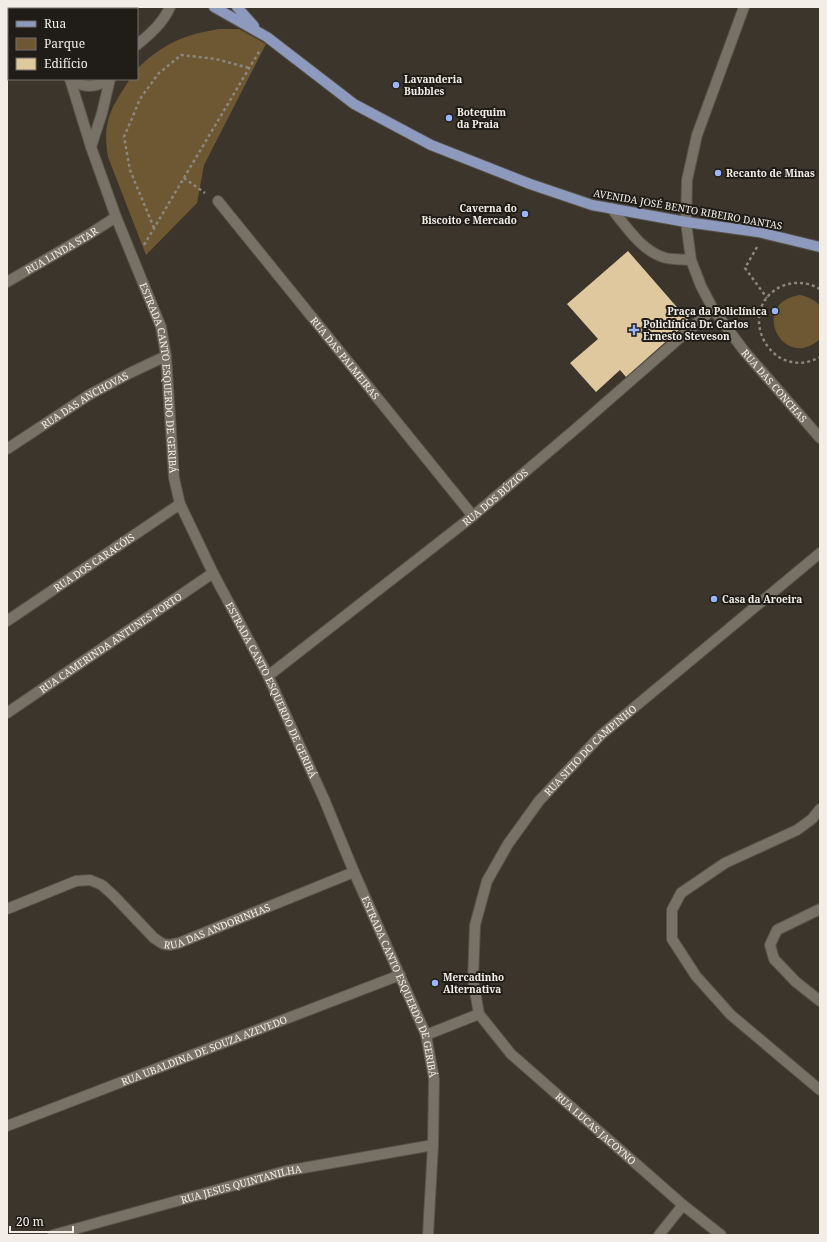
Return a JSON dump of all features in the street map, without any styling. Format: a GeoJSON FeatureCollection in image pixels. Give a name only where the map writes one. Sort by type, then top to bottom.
{"type":"FeatureCollection","features":[{"type":"Feature","properties":{"kind":"main road","name":"AVENIDA JOSÉ BENTO RIBEIRO DANTAS"},"geometry":{"type":"LineString","coordinates":[[214,7],[263,34]]}},
{"type":"Feature","properties":{"kind":"main road","name":"AVENIDA JOSÉ BENTO RIBEIRO DANTAS"},"geometry":{"type":"LineString","coordinates":[[237,7],[263,34],[354,104],[431,145],[530,184],[592,204],[686,222],[758,232],[820,247]]}},
{"type":"Feature","properties":{"kind":"street"},"geometry":{"type":"LineString","coordinates":[[138,44],[162,21],[170,7]]}},
{"type":"Feature","properties":{"kind":"street","name":"RUA DAS CONCHAS"},"geometry":{"type":"LineString","coordinates":[[744,7],[697,135],[687,180],[686,222],[691,260],[700,286],[713,309],[745,352],[820,438]]}},
{"type":"Feature","properties":{"kind":"street","name":"ESTRADA CANTO ESQUERDO DE GERIBÁ"},"geometry":{"type":"LineString","coordinates":[[70,80],[91,147],[116,218],[161,327],[166,356],[174,478],[180,504],[213,573],[268,676],[324,799],[354,872],[426,1035],[434,1079],[433,1145],[428,1235]]}},
{"type":"Feature","properties":{"kind":"street"},"geometry":{"type":"LineString","coordinates":[[72,80],[80,85],[90,87],[101,84],[107,80]]}},
{"type":"Feature","properties":{"kind":"street"},"geometry":{"type":"LineString","coordinates":[[91,147],[102,113],[109,80]]}},
{"type":"Feature","properties":{"kind":"street","name":"RUA DAS PALMEIRAS"},"geometry":{"type":"LineString","coordinates":[[218,200],[473,516]]}},
{"type":"Feature","properties":{"kind":"street"},"geometry":{"type":"LineString","coordinates":[[611,208],[638,240],[655,253],[666,258],[691,260]]}},
{"type":"Feature","properties":{"kind":"street","name":"RUA LINDA STAR"},"geometry":{"type":"LineString","coordinates":[[7,282],[88,236],[116,218]]}},
{"type":"Feature","properties":{"kind":"street","name":"RUA DOS BÚZIOS"},"geometry":{"type":"LineString","coordinates":[[268,676],[473,516],[713,309]]}},
{"type":"Feature","properties":{"kind":"street","name":"RUA DAS ANCHOVAS"},"geometry":{"type":"LineString","coordinates":[[7,449],[89,395],[166,356]]}},
{"type":"Feature","properties":{"kind":"street","name":"RUA DOS CARACÓIS"},"geometry":{"type":"LineString","coordinates":[[7,621],[180,504]]}},
{"type":"Feature","properties":{"kind":"street","name":"RUA SITIO DO CAMPINHO"},"geometry":{"type":"LineString","coordinates":[[479,1014],[474,980],[474,933],[487,881],[508,844],[539,801],[601,735],[820,553]]}},
{"type":"Feature","properties":{"kind":"street","name":"RUA CAMERINDA ANTUNES PORTO"},"geometry":{"type":"LineString","coordinates":[[7,713],[213,573]]}},
{"type":"Feature","properties":{"kind":"street"},"geometry":{"type":"LineString","coordinates":[[820,809],[816,820],[725,863],[681,893],[672,910],[672,939],[696,976],[731,1015],[820,1090]]}},
{"type":"Feature","properties":{"kind":"street","name":"RUA DAS ANDORINHAS"},"geometry":{"type":"LineString","coordinates":[[7,909],[76,881],[90,880],[102,885],[154,938],[163,944],[169,945],[186,940],[354,872]]}},
{"type":"Feature","properties":{"kind":"street"},"geometry":{"type":"LineString","coordinates":[[820,909],[777,930],[770,945],[774,959],[796,982],[820,1001]]}},
{"type":"Feature","properties":{"kind":"street","name":"RUA UBALDINA DE SOUZA AZEVEDO"},"geometry":{"type":"LineString","coordinates":[[7,1126],[400,975]]}},
{"type":"Feature","properties":{"kind":"street"},"geometry":{"type":"LineString","coordinates":[[426,1035],[479,1014]]}},
{"type":"Feature","properties":{"kind":"street","name":"RUA LUCAS JACOYNO"},"geometry":{"type":"LineString","coordinates":[[479,1014],[511,1054],[684,1205],[721,1235]]}},
{"type":"Feature","properties":{"kind":"street","name":"RUA JESUS QUINTANILHA"},"geometry":{"type":"LineString","coordinates":[[53,1235],[286,1171],[433,1145]]}},
{"type":"Feature","properties":{"kind":"street"},"geometry":{"type":"LineString","coordinates":[[659,1235],[684,1205]]}},
{"type":"Feature","properties":{"kind":"path"},"geometry":{"type":"LineString","coordinates":[[134,261],[249,68],[263,34]]}},
{"type":"Feature","properties":{"kind":"path"},"geometry":{"type":"LineString","coordinates":[[154,228],[130,170],[124,136],[140,99],[158,74],[181,55],[216,59],[249,68]]}},
{"type":"Feature","properties":{"kind":"path"},"geometry":{"type":"LineString","coordinates":[[184,178],[218,200]]}},
{"type":"Feature","properties":{"kind":"path"},"geometry":{"type":"LineString","coordinates":[[758,232],[758,245],[745,268],[767,298]]}},
{"type":"Feature","properties":{"kind":"path"},"geometry":{"type":"LineString","coordinates":[[820,289],[814,285],[800,282],[788,284],[776,289],[767,298],[761,309],[758,322],[760,334],[766,346],[774,355],[785,361],[798,363],[812,362],[820,357]]}},
{"type":"Feature","properties":{"kind":"green space"},"geometry":{"type":"Polygon","coordinates":[[[239,29],[266,44],[204,165],[197,203],[146,255],[108,157],[106,145],[107,124],[118,98],[129,80],[138,80],[138,68],[146,60],[165,47],[185,37],[207,31],[239,29]]]}},
{"type":"Feature","properties":{"kind":"green space"},"geometry":{"type":"Polygon","coordinates":[[[800,295],[811,299],[820,306],[820,339],[806,347],[794,348],[784,342],[777,333],[774,321],[776,310],[784,301],[800,295]]]}},
{"type":"Feature","properties":{"kind":"building","name":"Policlínica Dr. Carlos Ernesto Steveson"},"geometry":{"type":"Polygon","coordinates":[[[628,251],[689,321],[626,377],[620,370],[596,392],[570,363],[598,339],[567,304],[628,251]]]}},
{"type":"Feature","properties":{"kind":"place","name":"Lavanderia Bubbles"},"geometry":{"type":"Point","coordinates":[396,85]}},
{"type":"Feature","properties":{"kind":"place","name":"Botequim da Praia"},"geometry":{"type":"Point","coordinates":[449,118]}},
{"type":"Feature","properties":{"kind":"place","name":"Recanto de Minas"},"geometry":{"type":"Point","coordinates":[718,173]}},
{"type":"Feature","properties":{"kind":"place","name":"Caverna do Biscoito e Mercado"},"geometry":{"type":"Point","coordinates":[525,214]}},
{"type":"Feature","properties":{"kind":"place","name":"Praça da Policlínica"},"geometry":{"type":"Point","coordinates":[775,311]}},
{"type":"Feature","properties":{"kind":"place","name":"Policlínica Dr. Carlos Ernesto Steveson"},"geometry":{"type":"Point","coordinates":[634,330]}},
{"type":"Feature","properties":{"kind":"place","name":"Casa da Aroeira"},"geometry":{"type":"Point","coordinates":[714,599]}},
{"type":"Feature","properties":{"kind":"place","name":"Mercadinho Alternativa"},"geometry":{"type":"Point","coordinates":[435,983]}}]}
